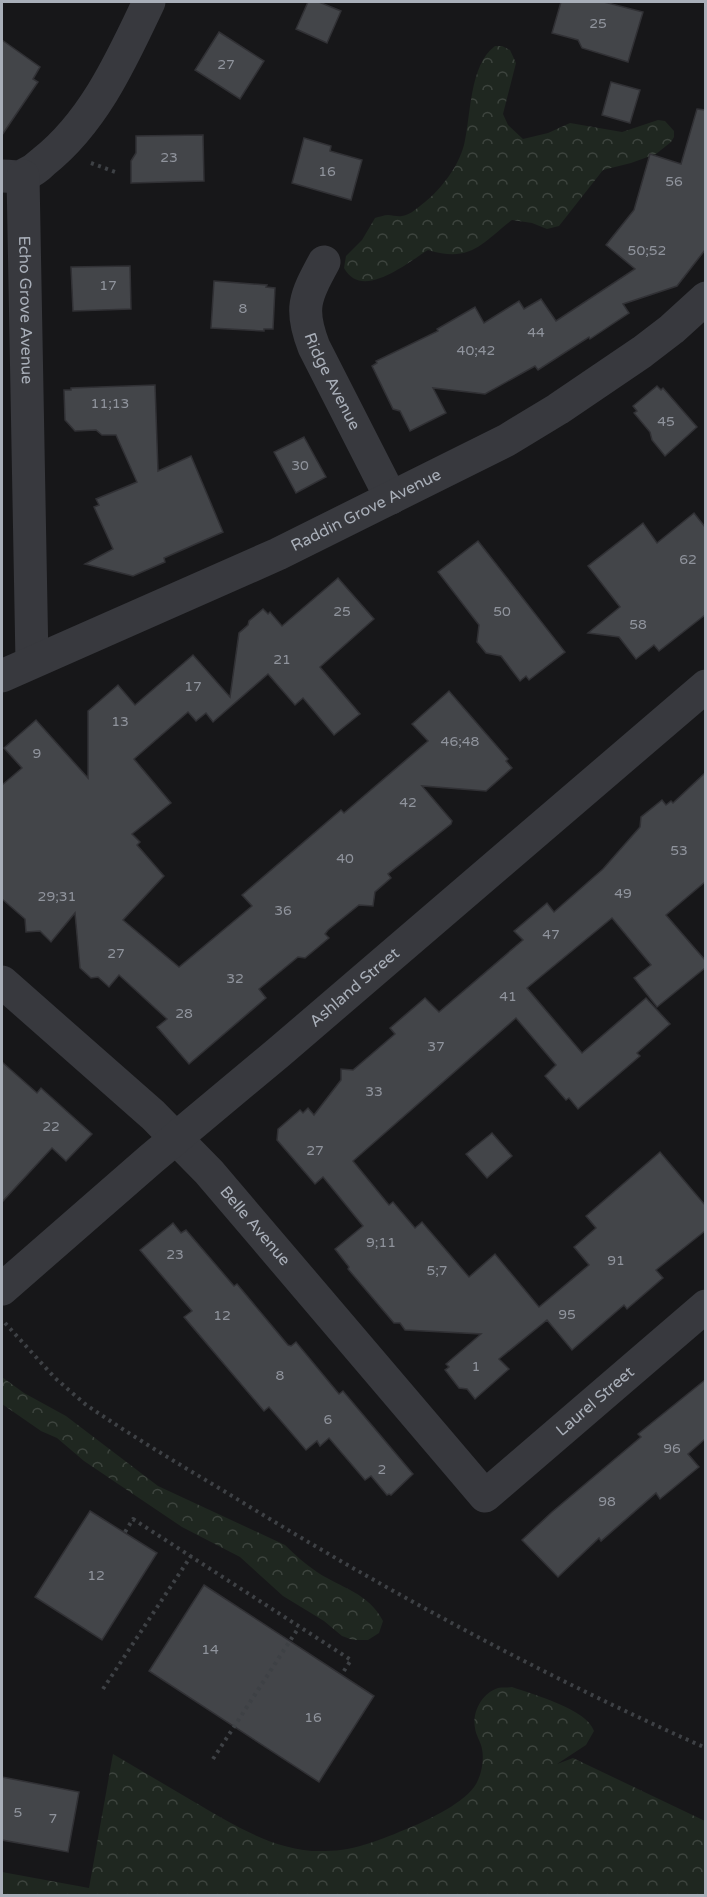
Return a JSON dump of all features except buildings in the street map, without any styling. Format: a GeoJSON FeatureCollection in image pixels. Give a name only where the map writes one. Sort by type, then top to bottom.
{"type":"FeatureCollection","features":[{"type":"Feature","properties":{"kind":"street","name":"Echo Grove Avenue"},"geometry":{"type":"LineString","coordinates":[[32,662],[12,176],[62,147],[83,122],[125,51],[149,2]]}},
{"type":"Feature","properties":{"kind":"street","name":"Ridge Avenue"},"geometry":{"type":"LineString","coordinates":[[324,262],[306,302],[305,324],[391,498]]}},
{"type":"Feature","properties":{"kind":"street","name":"Raddin Grove Avenue"},"geometry":{"type":"LineString","coordinates":[[2,676],[259,562],[489,449],[542,420],[650,347],[686,318],[705,298]]}},
{"type":"Feature","properties":{"kind":"street","name":"Ashland Street"},"geometry":{"type":"LineString","coordinates":[[2,1289],[176,1137],[314,1023],[705,686]]}},
{"type":"Feature","properties":{"kind":"street","name":"Belle Avenue"},"geometry":{"type":"LineString","coordinates":[[2,982],[176,1137],[209,1172],[485,1496]]}},
{"type":"Feature","properties":{"kind":"street","name":"Laurel Street"},"geometry":{"type":"LineString","coordinates":[[485,1496],[705,1306]]}},
{"type":"Feature","properties":{"kind":"path"},"geometry":{"type":"LineString","coordinates":[[81,159],[118,173]]}},
{"type":"Feature","properties":{"kind":"path"},"geometry":{"type":"LineString","coordinates":[[2,1319],[55,1378],[78,1399],[324,1553],[409,1601],[561,1681],[705,1748]]}},
{"type":"Feature","properties":{"kind":"path"},"geometry":{"type":"LineString","coordinates":[[125,1532],[133,1519],[351,1660],[342,1674]]}},
{"type":"Feature","properties":{"kind":"path"},"geometry":{"type":"LineString","coordinates":[[104,1689],[191,1556]]}},
{"type":"Feature","properties":{"kind":"path"},"geometry":{"type":"LineString","coordinates":[[213,1759],[299,1627]]}},
{"type":"Feature","properties":{"kind":"green space"},"geometry":{"type":"Polygon","coordinates":[[[495,46],[502,46],[510,50],[516,63],[503,114],[508,125],[523,139],[548,133],[570,123],[622,132],[658,120],[665,121],[674,131],[674,137],[656,154],[603,170],[559,226],[547,229],[532,223],[512,220],[483,243],[465,253],[455,254],[428,250],[385,276],[362,281],[352,277],[344,268],[346,256],[362,240],[375,218],[386,215],[402,216],[411,212],[437,190],[454,169],[464,145],[472,92],[480,66],[495,46]]]}},
{"type":"Feature","properties":{"kind":"green space"},"geometry":{"type":"Polygon","coordinates":[[[2,1377],[24,1393],[66,1416],[158,1486],[285,1545],[317,1572],[362,1597],[383,1621],[379,1633],[368,1640],[353,1640],[342,1636],[324,1621],[283,1596],[240,1557],[182,1527],[84,1461],[57,1438],[41,1431],[2,1404],[2,1377]]]}},
{"type":"Feature","properties":{"kind":"green space"},"geometry":{"type":"Polygon","coordinates":[[[512,1687],[570,1709],[589,1723],[594,1731],[586,1745],[557,1764],[573,1758],[705,1821],[705,1895],[2,1895],[2,1872],[89,1888],[113,1754],[239,1827],[272,1842],[290,1847],[325,1851],[349,1849],[424,1822],[460,1800],[474,1787],[483,1761],[474,1722],[479,1704],[492,1690],[512,1687]]]}}]}
